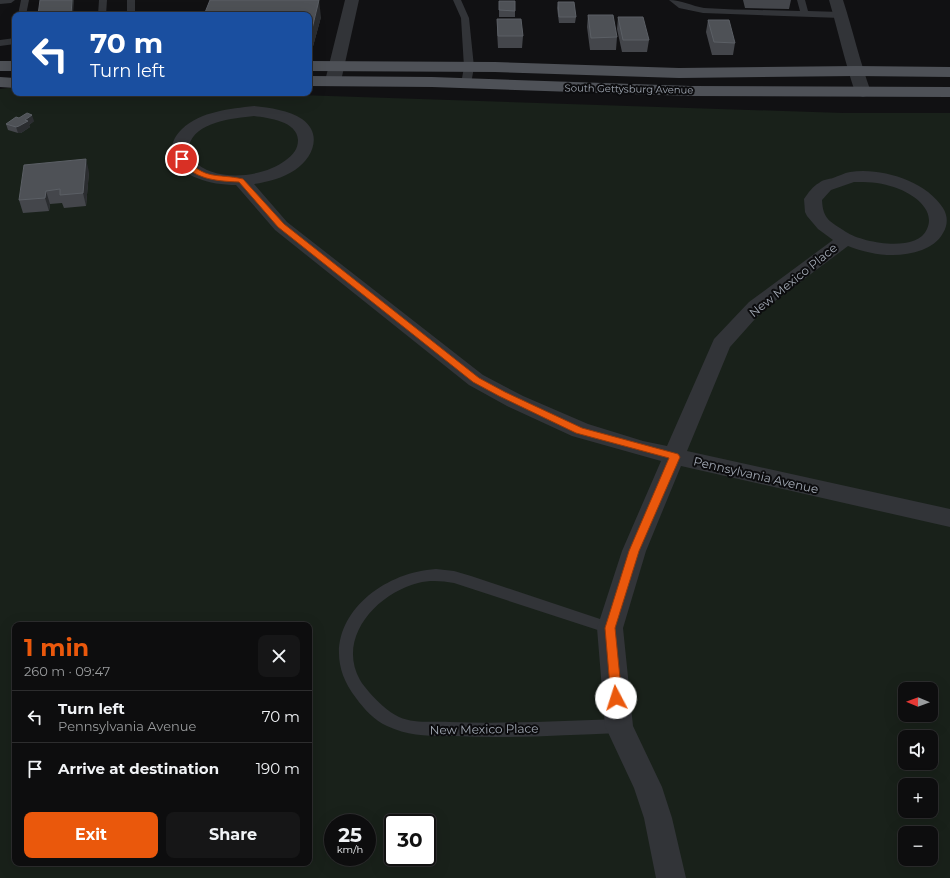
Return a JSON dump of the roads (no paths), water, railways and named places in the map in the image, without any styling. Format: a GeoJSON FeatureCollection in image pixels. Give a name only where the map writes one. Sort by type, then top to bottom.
{"type":"FeatureCollection","features":[{"type":"Feature","properties":{"kind":"main road","name":"South Gettysburg Avenue"},"geometry":{"type":"LineString","coordinates":[[312,66],[469,67],[679,73],[856,71],[950,72]]}},
{"type":"Feature","properties":{"kind":"main road","name":"South Gettysburg Avenue"},"geometry":{"type":"LineString","coordinates":[[312,81],[691,91],[950,92]]}},
{"type":"Feature","properties":{"kind":"main road"},"geometry":{"type":"LineString","coordinates":[[0,82],[12,83]]}},
{"type":"Feature","properties":{"kind":"street"},"geometry":{"type":"LineString","coordinates":[[333,81],[352,0]]}},
{"type":"Feature","properties":{"kind":"street"},"geometry":{"type":"LineString","coordinates":[[836,0],[851,57],[863,92]]}},
{"type":"Feature","properties":{"kind":"street"},"geometry":{"type":"LineString","coordinates":[[254,111],[273,113],[284,117],[301,127],[306,138],[305,149],[297,160],[282,170],[262,177],[241,180],[204,176],[190,169],[182,159],[180,147],[186,136],[197,126],[214,118],[233,113],[254,111]]}},
{"type":"Feature","properties":{"kind":"street","name":"New Mexico Place"},"geometry":{"type":"LineString","coordinates":[[852,177],[871,177],[891,180],[910,187],[926,197],[937,209],[941,222],[938,233],[926,243],[909,249],[888,250],[865,247],[844,240],[828,230],[817,219],[812,207],[814,196],[822,187],[835,180],[852,177]]}},
{"type":"Feature","properties":{"kind":"street","name":"Pennsylvania Avenue"},"geometry":{"type":"LineString","coordinates":[[241,180],[281,226],[476,380],[502,394],[580,430],[675,457],[950,518]]}},
{"type":"Feature","properties":{"kind":"street","name":"New Mexico Place"},"geometry":{"type":"LineString","coordinates":[[670,878],[658,818],[648,787],[619,726],[610,628],[634,551],[675,457],[721,344],[756,306],[844,240]]}},
{"type":"Feature","properties":{"kind":"lane"},"geometry":{"type":"LineString","coordinates":[[0,1],[11,0]]}},
{"type":"Feature","properties":{"kind":"lane"},"geometry":{"type":"LineString","coordinates":[[23,12],[25,0]]}},
{"type":"Feature","properties":{"kind":"lane"},"geometry":{"type":"LineString","coordinates":[[102,12],[103,0]]}},
{"type":"Feature","properties":{"kind":"lane"},"geometry":{"type":"LineString","coordinates":[[131,0],[131,12]]}},
{"type":"Feature","properties":{"kind":"lane"},"geometry":{"type":"LineString","coordinates":[[457,0],[465,18],[469,67],[466,84]]}},
{"type":"Feature","properties":{"kind":"lane"},"geometry":{"type":"LineString","coordinates":[[673,0],[682,6],[703,10],[841,15]]}},
{"type":"Feature","properties":{"kind":"lane"},"geometry":{"type":"LineString","coordinates":[[801,0],[805,14]]}},
{"type":"Feature","properties":{"kind":"lane"},"geometry":{"type":"LineString","coordinates":[[0,43],[12,41]]}},
{"type":"Feature","properties":{"kind":"lane","name":"New Mexico Place"},"geometry":{"type":"LineString","coordinates":[[610,628],[488,588],[475,582],[449,576],[418,577],[389,587],[366,605],[357,616],[350,629],[346,643],[345,664],[350,678],[358,692],[372,706],[382,715],[396,723],[411,728],[465,731],[619,726]]}}]}
